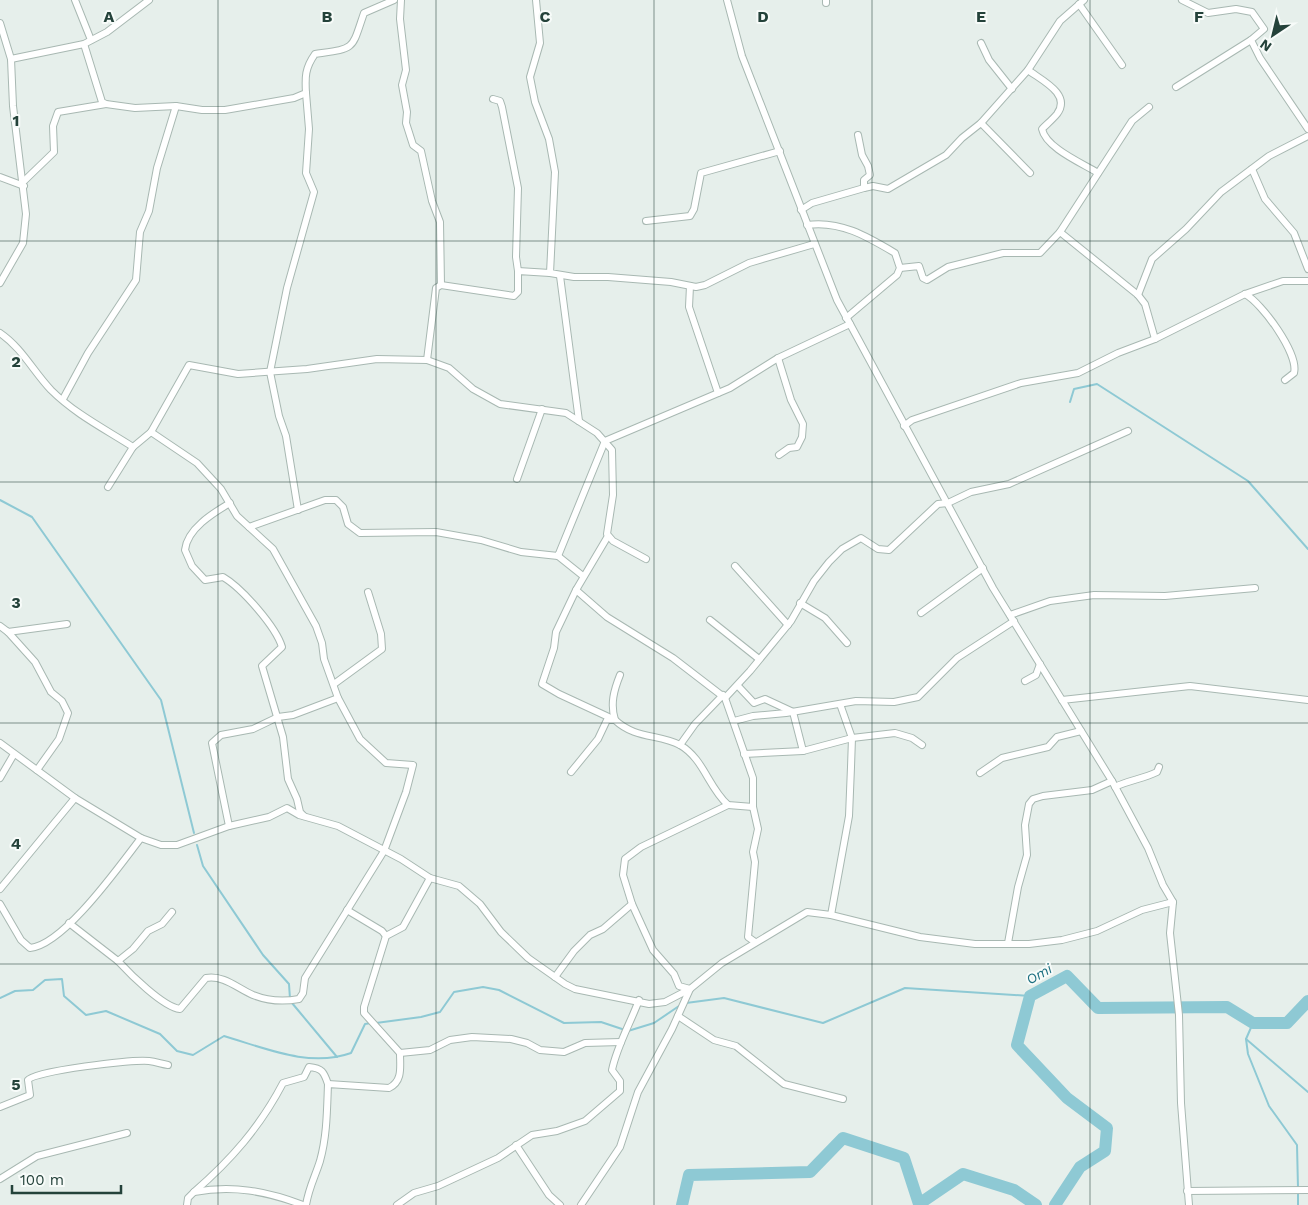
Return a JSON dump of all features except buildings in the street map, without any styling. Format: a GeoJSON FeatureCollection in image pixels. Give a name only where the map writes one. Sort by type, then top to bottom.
{"type":"FeatureCollection","features":[{"type":"Feature","properties":{"kind":"street"},"geometry":{"type":"LineString","coordinates":[[75,0],[91,40]]}},
{"type":"Feature","properties":{"kind":"street"},"geometry":{"type":"LineString","coordinates":[[11,59],[84,44],[107,32],[148,0]]}},
{"type":"Feature","properties":{"kind":"street"},"geometry":{"type":"LineString","coordinates":[[298,510],[286,436],[270,372],[287,288],[314,192],[306,173],[309,129],[305,75],[308,64],[315,54],[348,48],[358,35],[364,13],[394,0]]}},
{"type":"Feature","properties":{"kind":"street"},"geometry":{"type":"LineString","coordinates":[[401,0],[400,19],[406,70],[402,85],[407,112],[406,123],[413,145],[421,151],[432,201],[440,222],[441,285]]}},
{"type":"Feature","properties":{"kind":"street"},"geometry":{"type":"LineString","coordinates":[[536,0],[540,42],[530,77],[535,102],[549,139],[555,172],[550,273]]}},
{"type":"Feature","properties":{"kind":"street"},"geometry":{"type":"LineString","coordinates":[[726,0],[742,56],[780,151],[814,244],[848,321],[983,568],[1113,784],[1148,848],[1163,885],[1173,902],[1170,933],[1179,1015],[1181,1102],[1189,1205]]}},
{"type":"Feature","properties":{"kind":"street"},"geometry":{"type":"LineString","coordinates":[[1176,87],[1264,30],[1252,12],[1236,9],[1208,13],[1182,0]]}},
{"type":"Feature","properties":{"kind":"street"},"geometry":{"type":"LineString","coordinates":[[801,210],[812,203],[864,188],[873,186],[888,189],[946,155],[962,138],[981,123],[1012,89],[1028,70],[1060,21],[1082,2],[1122,65]]}},
{"type":"Feature","properties":{"kind":"street"},"geometry":{"type":"LineString","coordinates":[[0,24],[11,59],[13,106],[26,214],[23,243],[0,283]]}},
{"type":"Feature","properties":{"kind":"street"},"geometry":{"type":"LineString","coordinates":[[1251,40],[1265,66],[1308,129]]}},
{"type":"Feature","properties":{"kind":"street"},"geometry":{"type":"LineString","coordinates":[[981,43],[989,60],[1012,89]]}},
{"type":"Feature","properties":{"kind":"street"},"geometry":{"type":"LineString","coordinates":[[84,44],[102,102],[106,104]]}},
{"type":"Feature","properties":{"kind":"street"},"geometry":{"type":"LineString","coordinates":[[1028,70],[1055,90],[1061,97],[1062,105],[1057,114],[1042,129],[1043,134],[1062,152],[1098,172]]}},
{"type":"Feature","properties":{"kind":"street"},"geometry":{"type":"LineString","coordinates":[[23,184],[54,152],[53,126],[58,112],[106,104],[144,108],[176,106],[202,110],[226,110],[294,98],[306,93]]}},
{"type":"Feature","properties":{"kind":"street"},"geometry":{"type":"LineString","coordinates":[[426,360],[436,288],[441,285],[514,296],[518,292],[516,257],[518,188],[502,108],[500,101],[493,99]]}},
{"type":"Feature","properties":{"kind":"street"},"geometry":{"type":"LineString","coordinates":[[63,399],[88,353],[136,280],[140,232],[149,211],[157,168],[176,106]]}},
{"type":"Feature","properties":{"kind":"street"},"geometry":{"type":"LineString","coordinates":[[900,268],[918,266],[923,278],[927,280],[948,267],[1003,253],[1040,253],[1060,232],[1132,120],[1149,107]]}},
{"type":"Feature","properties":{"kind":"street"},"geometry":{"type":"LineString","coordinates":[[981,123],[1030,173]]}},
{"type":"Feature","properties":{"kind":"street"},"geometry":{"type":"LineString","coordinates":[[858,135],[862,155],[870,175],[864,180],[864,188]]}},
{"type":"Feature","properties":{"kind":"street"},"geometry":{"type":"LineString","coordinates":[[1138,295],[1152,259],[1186,229],[1221,192],[1269,156],[1308,136]]}},
{"type":"Feature","properties":{"kind":"street"},"geometry":{"type":"LineString","coordinates":[[646,222],[690,216],[694,209],[701,173],[780,151]]}},
{"type":"Feature","properties":{"kind":"street"},"geometry":{"type":"LineString","coordinates":[[1252,169],[1265,199],[1294,233],[1308,269]]}},
{"type":"Feature","properties":{"kind":"street"},"geometry":{"type":"LineString","coordinates":[[0,176],[23,184]]}},
{"type":"Feature","properties":{"kind":"street"},"geometry":{"type":"LineString","coordinates":[[558,556],[605,441],[718,393],[757,372],[778,358],[848,321],[864,301],[884,288],[897,275],[900,268],[895,253],[853,229],[819,223],[807,225]]}},
{"type":"Feature","properties":{"kind":"street"},"geometry":{"type":"LineString","coordinates":[[1060,232],[1138,295],[1145,304],[1155,339]]}},
{"type":"Feature","properties":{"kind":"street"},"geometry":{"type":"LineString","coordinates":[[518,271],[550,273],[560,276],[608,277],[690,286],[705,285],[749,262],[814,244]]}},
{"type":"Feature","properties":{"kind":"street"},"geometry":{"type":"LineString","coordinates":[[560,276],[579,421]]}},
{"type":"Feature","properties":{"kind":"street"},"geometry":{"type":"LineString","coordinates":[[904,426],[912,420],[1021,383],[1078,373],[1118,353],[1155,339],[1245,294],[1283,281],[1308,281]]}},
{"type":"Feature","properties":{"kind":"street"},"geometry":{"type":"LineString","coordinates":[[690,286],[689,307],[718,393]]}},
{"type":"Feature","properties":{"kind":"street"},"geometry":{"type":"LineString","coordinates":[[1245,294],[1254,299],[1291,353],[1296,366],[1294,373],[1285,380]]}},
{"type":"Feature","properties":{"kind":"street"},"geometry":{"type":"LineString","coordinates":[[0,333],[13,342],[51,390],[73,410],[133,447]]}},
{"type":"Feature","properties":{"kind":"street"},"geometry":{"type":"LineString","coordinates":[[778,358],[791,400],[803,424],[802,437],[797,447],[789,448],[779,455]]}},
{"type":"Feature","properties":{"kind":"street"},"geometry":{"type":"LineString","coordinates":[[108,487],[133,447],[151,432],[190,365],[238,374],[307,369],[377,359],[426,360],[449,368],[473,389],[500,404],[566,413],[605,441],[612,450],[614,477],[611,513],[606,530],[608,536],[613,541],[646,559]]}},
{"type":"Feature","properties":{"kind":"street"},"geometry":{"type":"LineString","coordinates":[[517,479],[542,409]]}},
{"type":"Feature","properties":{"kind":"street"},"geometry":{"type":"LineString","coordinates":[[680,745],[695,724],[724,696],[738,686],[788,625],[814,581],[842,549],[860,538],[878,549],[889,550],[938,504],[948,503],[971,492],[1009,484],[1128,431]]}},
{"type":"Feature","properties":{"kind":"street"},"geometry":{"type":"LineString","coordinates":[[69,922],[118,961],[152,994],[173,1008],[180,1009],[206,978],[214,977],[223,979],[254,995],[278,1002],[299,999],[303,994],[305,978],[384,851],[406,792],[413,765],[386,763],[377,757],[360,739],[338,698],[324,660],[322,643],[316,626],[273,549],[237,516],[230,503],[197,463],[151,432]]}},
{"type":"Feature","properties":{"kind":"street"},"geometry":{"type":"LineString","coordinates":[[249,527],[325,500],[336,500],[343,507],[348,524],[360,533],[436,532],[481,540],[521,552],[558,556],[583,576]]}},
{"type":"Feature","properties":{"kind":"street"},"geometry":{"type":"LineString","coordinates":[[230,503],[216,511],[191,534],[185,550],[192,566],[205,580],[224,577],[249,597],[280,638],[282,647],[262,666],[278,717],[288,779],[297,798],[300,812],[305,817]]}},
{"type":"Feature","properties":{"kind":"street"},"geometry":{"type":"LineString","coordinates":[[608,536],[583,576],[556,632],[554,648],[542,684],[645,737],[652,736],[680,745],[704,767],[712,787],[728,805]]}},
{"type":"Feature","properties":{"kind":"street"},"geometry":{"type":"LineString","coordinates":[[736,566],[788,625]]}},
{"type":"Feature","properties":{"kind":"street"},"geometry":{"type":"LineString","coordinates":[[921,613],[983,568]]}},
{"type":"Feature","properties":{"kind":"street"},"geometry":{"type":"LineString","coordinates":[[734,721],[752,716],[793,712],[856,701],[894,702],[918,697],[957,658],[1012,618],[1050,601],[1094,595],[1165,596],[1255,588]]}},
{"type":"Feature","properties":{"kind":"street"},"geometry":{"type":"LineString","coordinates":[[576,590],[607,617],[673,658],[696,678],[724,696],[753,778],[753,807],[758,829],[753,852],[755,862],[748,937],[755,942]]}},
{"type":"Feature","properties":{"kind":"street"},"geometry":{"type":"LineString","coordinates":[[334,684],[382,649],[381,634],[368,592]]}},
{"type":"Feature","properties":{"kind":"street"},"geometry":{"type":"LineString","coordinates":[[800,603],[825,618],[847,643]]}},
{"type":"Feature","properties":{"kind":"street"},"geometry":{"type":"LineString","coordinates":[[710,620],[759,659]]}},
{"type":"Feature","properties":{"kind":"street"},"geometry":{"type":"LineString","coordinates":[[8,632],[67,624]]}},
{"type":"Feature","properties":{"kind":"street"},"geometry":{"type":"LineString","coordinates":[[0,626],[8,632],[35,662],[51,692],[62,701],[68,713],[59,739],[37,770]]}},
{"type":"Feature","properties":{"kind":"street"},"geometry":{"type":"LineString","coordinates":[[1025,681],[1036,675],[1040,664]]}},
{"type":"Feature","properties":{"kind":"street"},"geometry":{"type":"LineString","coordinates":[[615,720],[613,694],[620,675]]}},
{"type":"Feature","properties":{"kind":"street"},"geometry":{"type":"LineString","coordinates":[[738,686],[754,703],[765,699],[793,712]]}},
{"type":"Feature","properties":{"kind":"street"},"geometry":{"type":"LineString","coordinates":[[1062,700],[1190,686],[1308,700]]}},
{"type":"Feature","properties":{"kind":"street"},"geometry":{"type":"LineString","coordinates":[[228,826],[212,743],[222,735],[253,729],[278,717],[293,715],[338,698]]}},
{"type":"Feature","properties":{"kind":"street"},"geometry":{"type":"LineString","coordinates":[[831,915],[849,816],[852,738],[840,704]]}},
{"type":"Feature","properties":{"kind":"street"},"geometry":{"type":"LineString","coordinates":[[793,712],[803,751]]}},
{"type":"Feature","properties":{"kind":"street"},"geometry":{"type":"LineString","coordinates":[[571,772],[598,739],[607,720],[615,720]]}},
{"type":"Feature","properties":{"kind":"street"},"geometry":{"type":"LineString","coordinates":[[980,773],[1002,758],[1048,747],[1057,737],[1081,731]]}},
{"type":"Feature","properties":{"kind":"street"},"geometry":{"type":"LineString","coordinates":[[744,754],[803,751],[852,738],[895,733],[912,738],[922,745]]}},
{"type":"Feature","properties":{"kind":"street"},"geometry":{"type":"LineString","coordinates":[[0,743],[74,798],[141,838],[162,845],[177,845],[228,826],[269,817],[288,808],[305,817],[338,826],[430,878],[453,884],[472,895],[501,932],[528,958],[575,989],[639,1000],[648,1004],[665,1002],[690,989],[722,963],[807,912],[831,915],[920,937],[974,944],[1062,940],[1097,931],[1142,910],[1173,902]]}},
{"type":"Feature","properties":{"kind":"street"},"geometry":{"type":"LineString","coordinates":[[0,778],[14,754]]}},
{"type":"Feature","properties":{"kind":"street"},"geometry":{"type":"LineString","coordinates":[[1008,943],[1018,887],[1027,855],[1025,825],[1029,804],[1033,799],[1092,790],[1157,772],[1159,767]]}},
{"type":"Feature","properties":{"kind":"street"},"geometry":{"type":"LineString","coordinates":[[0,889],[74,798]]}},
{"type":"Feature","properties":{"kind":"street"},"geometry":{"type":"LineString","coordinates":[[690,989],[679,986],[674,974],[652,950],[632,904],[623,875],[625,859],[630,854],[728,805],[753,807]]}},
{"type":"Feature","properties":{"kind":"street"},"geometry":{"type":"LineString","coordinates":[[1,908],[21,940],[30,948],[40,947],[52,940],[116,872],[141,838]]}},
{"type":"Feature","properties":{"kind":"street"},"geometry":{"type":"LineString","coordinates":[[328,1084],[389,1088],[396,1085],[399,1078],[400,1053],[364,1013],[364,1007],[386,936],[402,926],[430,878]]}},
{"type":"Feature","properties":{"kind":"street"},"geometry":{"type":"LineString","coordinates":[[555,977],[574,951],[590,935],[603,929],[632,904]]}},
{"type":"Feature","properties":{"kind":"street"},"geometry":{"type":"LineString","coordinates":[[347,910],[382,931],[386,936]]}},
{"type":"Feature","properties":{"kind":"street"},"geometry":{"type":"LineString","coordinates":[[118,961],[133,949],[148,931],[162,924],[172,912]]}},
{"type":"Feature","properties":{"kind":"street"},"geometry":{"type":"LineString","coordinates":[[581,1205],[620,1147],[638,1092],[690,989]]}},
{"type":"Feature","properties":{"kind":"street"},"geometry":{"type":"LineString","coordinates":[[397,1205],[414,1194],[438,1186],[490,1162],[532,1135],[557,1131],[585,1121],[620,1090],[620,1081],[612,1070],[616,1053],[631,1025],[639,1000]]}},
{"type":"Feature","properties":{"kind":"street"},"geometry":{"type":"LineString","coordinates":[[678,1016],[714,1040],[736,1046],[784,1084],[843,1099]]}},
{"type":"Feature","properties":{"kind":"street"},"geometry":{"type":"LineString","coordinates":[[400,1053],[430,1050],[450,1040],[472,1037],[512,1039],[527,1043],[540,1050],[564,1052],[585,1042],[621,1042]]}},
{"type":"Feature","properties":{"kind":"street"},"geometry":{"type":"LineString","coordinates":[[0,1107],[30,1095],[28,1080],[32,1075],[58,1070],[148,1061],[168,1065]]}},
{"type":"Feature","properties":{"kind":"street"},"geometry":{"type":"LineString","coordinates":[[187,1205],[188,1198],[194,1192],[226,1164],[269,1111],[283,1083],[304,1077],[309,1067],[319,1068],[324,1072],[328,1084],[326,1126],[320,1162],[309,1186],[304,1205],[273,1194],[250,1189],[194,1192]]}},
{"type":"Feature","properties":{"kind":"street"},"geometry":{"type":"LineString","coordinates":[[0,1179],[37,1156],[127,1134]]}},
{"type":"Feature","properties":{"kind":"street"},"geometry":{"type":"LineString","coordinates":[[516,1145],[549,1195],[560,1205]]}},
{"type":"Feature","properties":{"kind":"street"},"geometry":{"type":"LineString","coordinates":[[1188,1190],[1308,1190]]}},
{"type":"Feature","properties":{"kind":"waterway"},"geometry":{"type":"LineString","coordinates":[[1070,402],[1074,389],[1097,384],[1248,481],[1308,549]]}},
{"type":"Feature","properties":{"kind":"waterway"},"geometry":{"type":"LineString","coordinates":[[0,500],[32,517],[161,700],[194,833]]}},
{"type":"Feature","properties":{"kind":"waterway"},"geometry":{"type":"LineString","coordinates":[[197,845],[203,866],[263,955],[289,984],[290,999]]}},
{"type":"Feature","properties":{"kind":"waterway","name":"Omi"},"geometry":{"type":"LineString","coordinates":[[1055,1205],[1080,1167],[1105,1151],[1107,1128],[1067,1098],[1017,1045],[1030,996],[1067,976],[1098,1008],[1227,1007],[1253,1023],[1287,1023],[1308,1001]]}},
{"type":"Feature","properties":{"kind":"waterway"},"geometry":{"type":"LineString","coordinates":[[0,998],[15,991],[33,990],[45,980],[62,979],[64,996],[86,1015],[106,1011],[160,1034],[177,1051],[193,1055],[224,1036],[287,1055],[319,1058],[335,1057],[351,1053],[365,1024],[371,1023]]}},
{"type":"Feature","properties":{"kind":"waterway"},"geometry":{"type":"LineString","coordinates":[[376,1023],[421,1017],[440,1012],[454,992],[483,987],[499,990],[564,1023],[601,1022],[628,1031],[654,1023],[679,1006]]}},
{"type":"Feature","properties":{"kind":"waterway"},"geometry":{"type":"LineString","coordinates":[[686,1003],[724,998],[823,1023],[905,988],[1030,996]]}},
{"type":"Feature","properties":{"kind":"waterway"},"geometry":{"type":"LineString","coordinates":[[292,1003],[337,1057]]}},
{"type":"Feature","properties":{"kind":"waterway"},"geometry":{"type":"LineString","coordinates":[[1253,1023],[1246,1039],[1248,1054],[1269,1106],[1297,1145],[1298,1188]]}},
{"type":"Feature","properties":{"kind":"waterway"},"geometry":{"type":"LineString","coordinates":[[1246,1039],[1308,1092]]}},
{"type":"Feature","properties":{"kind":"waterway","name":"Omi"},"geometry":{"type":"LineString","coordinates":[[682,1205],[689,1175],[810,1172],[843,1138],[904,1158],[919,1204],[963,1174],[1014,1190],[1036,1205]]}},
{"type":"Feature","properties":{"kind":"waterway"},"geometry":{"type":"LineString","coordinates":[[1298,1192],[1298,1205]]}}]}
